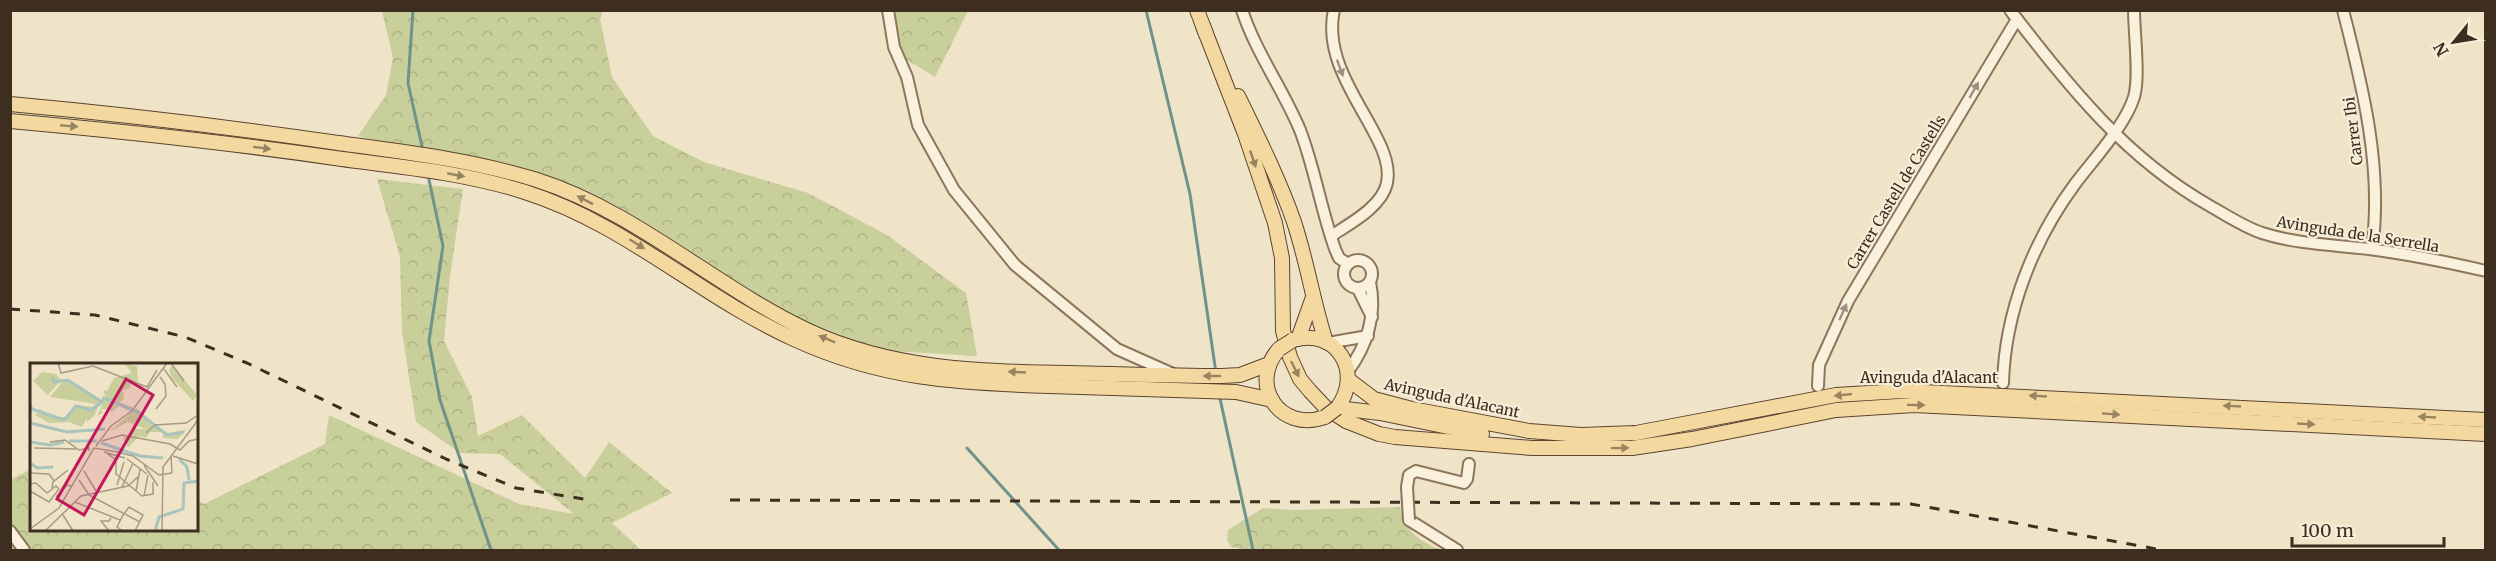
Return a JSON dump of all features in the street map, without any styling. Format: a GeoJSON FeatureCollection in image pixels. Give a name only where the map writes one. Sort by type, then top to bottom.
{"type":"FeatureCollection","features":[{"type":"Feature","properties":{"kind":"main road"},"geometry":{"type":"LineString","coordinates":[[1197,10],[1294,221],[1305,261],[1312,300],[1327,342],[1341,355],[1348,376],[1347,391],[1337,408],[1325,417],[1310,420],[1295,419],[1282,412],[1272,400],[1266,382],[1269,364],[1280,348],[1295,340],[1327,342]]}},
{"type":"Feature","properties":{"kind":"main road","name":"Avinguda d'Alacant"},"geometry":{"type":"LineString","coordinates":[[1203,26],[1245,134],[1275,223],[1282,258],[1283,331],[1294,367],[1310,391],[1336,415],[1379,434],[1532,448],[1652,446],[1836,410],[1914,405],[2486,434]]}},
{"type":"Feature","properties":{"kind":"main road"},"geometry":{"type":"LineString","coordinates":[[10,104],[280,135],[459,160],[540,181],[581,197],[648,234],[789,321],[833,342],[874,355],[936,367],[1021,372],[1176,376],[1240,375],[1269,364]]}},
{"type":"Feature","properties":{"kind":"main road"},"geometry":{"type":"LineString","coordinates":[[10,121],[300,153],[448,173],[504,186],[566,206],[616,231],[746,313],[793,339],[852,362],[896,374],[968,384],[1236,392],[1272,400]]}},
{"type":"Feature","properties":{"kind":"main road"},"geometry":{"type":"LineString","coordinates":[[1295,340],[1312,300]]}},
{"type":"Feature","properties":{"kind":"main road","name":"Avinguda d'Alacant"},"geometry":{"type":"LineString","coordinates":[[1348,376],[1374,399],[1412,409],[1529,431],[1581,435],[1647,432],[1836,395],[1902,391],[2486,420]]}},
{"type":"Feature","properties":{"kind":"main road","name":"Avinguda d'Alacant"},"geometry":{"type":"LineString","coordinates":[[1337,408],[1380,413],[1562,448]]}},
{"type":"Feature","properties":{"kind":"street"},"geometry":{"type":"LineString","coordinates":[[888,10],[894,47],[907,77],[918,125],[954,190],[1015,265],[1117,349],[1176,376]]}},
{"type":"Feature","properties":{"kind":"street"},"geometry":{"type":"LineString","coordinates":[[1242,10],[1255,44],[1299,128],[1317,180],[1330,236],[1339,258],[1347,264]]}},
{"type":"Feature","properties":{"kind":"street"},"geometry":{"type":"LineString","coordinates":[[1330,236],[1356,219],[1382,194],[1387,184],[1387,171],[1376,139],[1352,95],[1337,60],[1332,30],[1334,10]]}},
{"type":"Feature","properties":{"kind":"street"},"geometry":{"type":"LineString","coordinates":[[2003,383],[2004,348],[2009,323],[2034,253],[2071,190],[2130,108],[2135,93],[2134,10]]}},
{"type":"Feature","properties":{"kind":"street","name":"Carrer Ibi"},"geometry":{"type":"LineString","coordinates":[[2343,10],[2369,115],[2376,217],[2372,249]]}},
{"type":"Feature","properties":{"kind":"street","name":"Avinguda de la Serrella"},"geometry":{"type":"LineString","coordinates":[[2013,15],[2081,99],[2144,162],[2181,189],[2260,232],[2285,239],[2372,249],[2486,271]]}},
{"type":"Feature","properties":{"kind":"street","name":"Carrer Castell de Castells"},"geometry":{"type":"LineString","coordinates":[[1818,386],[1819,365],[1848,301],[2013,15]]}},
{"type":"Feature","properties":{"kind":"street"},"geometry":{"type":"LineString","coordinates":[[1348,376],[1368,336],[1372,317],[1371,269],[1365,262],[1356,260],[1347,264],[1343,273],[1346,282],[1358,289],[1372,317]]}},
{"type":"Feature","properties":{"kind":"street"},"geometry":{"type":"LineString","coordinates":[[1358,289],[1370,282]]}},
{"type":"Feature","properties":{"kind":"street"},"geometry":{"type":"LineString","coordinates":[[1327,342],[1368,336]]}},
{"type":"Feature","properties":{"kind":"street"},"geometry":{"type":"LineString","coordinates":[[1456,550],[1409,520],[1407,487],[1409,475],[1416,471],[1464,483],[1469,464]]}},
{"type":"Feature","properties":{"kind":"street"},"geometry":{"type":"LineString","coordinates":[[10,531],[24,550]]}},
{"type":"Feature","properties":{"kind":"green space"},"geometry":{"type":"Polygon","coordinates":[[[382,11],[603,11],[600,19],[612,77],[653,136],[704,162],[808,193],[887,235],[966,293],[977,356],[853,349],[770,310],[576,195],[358,136],[386,95],[393,58],[382,11]]]}},
{"type":"Feature","properties":{"kind":"green space"},"geometry":{"type":"Polygon","coordinates":[[[887,11],[968,11],[935,77],[897,54],[887,11]]]}},
{"type":"Feature","properties":{"kind":"green space"},"geometry":{"type":"Polygon","coordinates":[[[377,179],[463,189],[450,276],[444,341],[472,397],[478,436],[522,415],[585,478],[609,442],[672,493],[612,523],[641,550],[11,550],[10,480],[30,470],[30,531],[198,531],[198,501],[204,504],[325,444],[329,415],[519,504],[574,514],[500,454],[460,453],[416,422],[402,332],[400,257],[377,179]]]}},
{"type":"Feature","properties":{"kind":"green space"},"geometry":{"type":"Polygon","coordinates":[[[1400,507],[1409,529],[1426,543],[1441,550],[1249,550],[1231,547],[1227,540],[1228,530],[1263,508],[1293,510],[1400,507]]]}},
{"type":"Feature","properties":{"kind":"waterway"},"geometry":{"type":"LineString","coordinates":[[413,10],[408,83],[423,151]]}},
{"type":"Feature","properties":{"kind":"waterway"},"geometry":{"type":"LineString","coordinates":[[1146,10],[1190,194],[1216,373]]}},
{"type":"Feature","properties":{"kind":"waterway"},"geometry":{"type":"LineString","coordinates":[[428,175],[443,246],[429,341],[440,400],[491,550]]}},
{"type":"Feature","properties":{"kind":"waterway"},"geometry":{"type":"LineString","coordinates":[[1219,394],[1253,550]]}},
{"type":"Feature","properties":{"kind":"waterway"},"geometry":{"type":"LineString","coordinates":[[967,448],[1059,550]]}},
{"type":"Feature","properties":{"kind":"railway"},"geometry":{"type":"LineString","coordinates":[[10,309],[95,315],[185,337],[247,363],[446,459],[516,488],[590,500]]}},
{"type":"Feature","properties":{"kind":"railway"},"geometry":{"type":"LineString","coordinates":[[730,500],[1911,504],[2162,550]]}}]}
